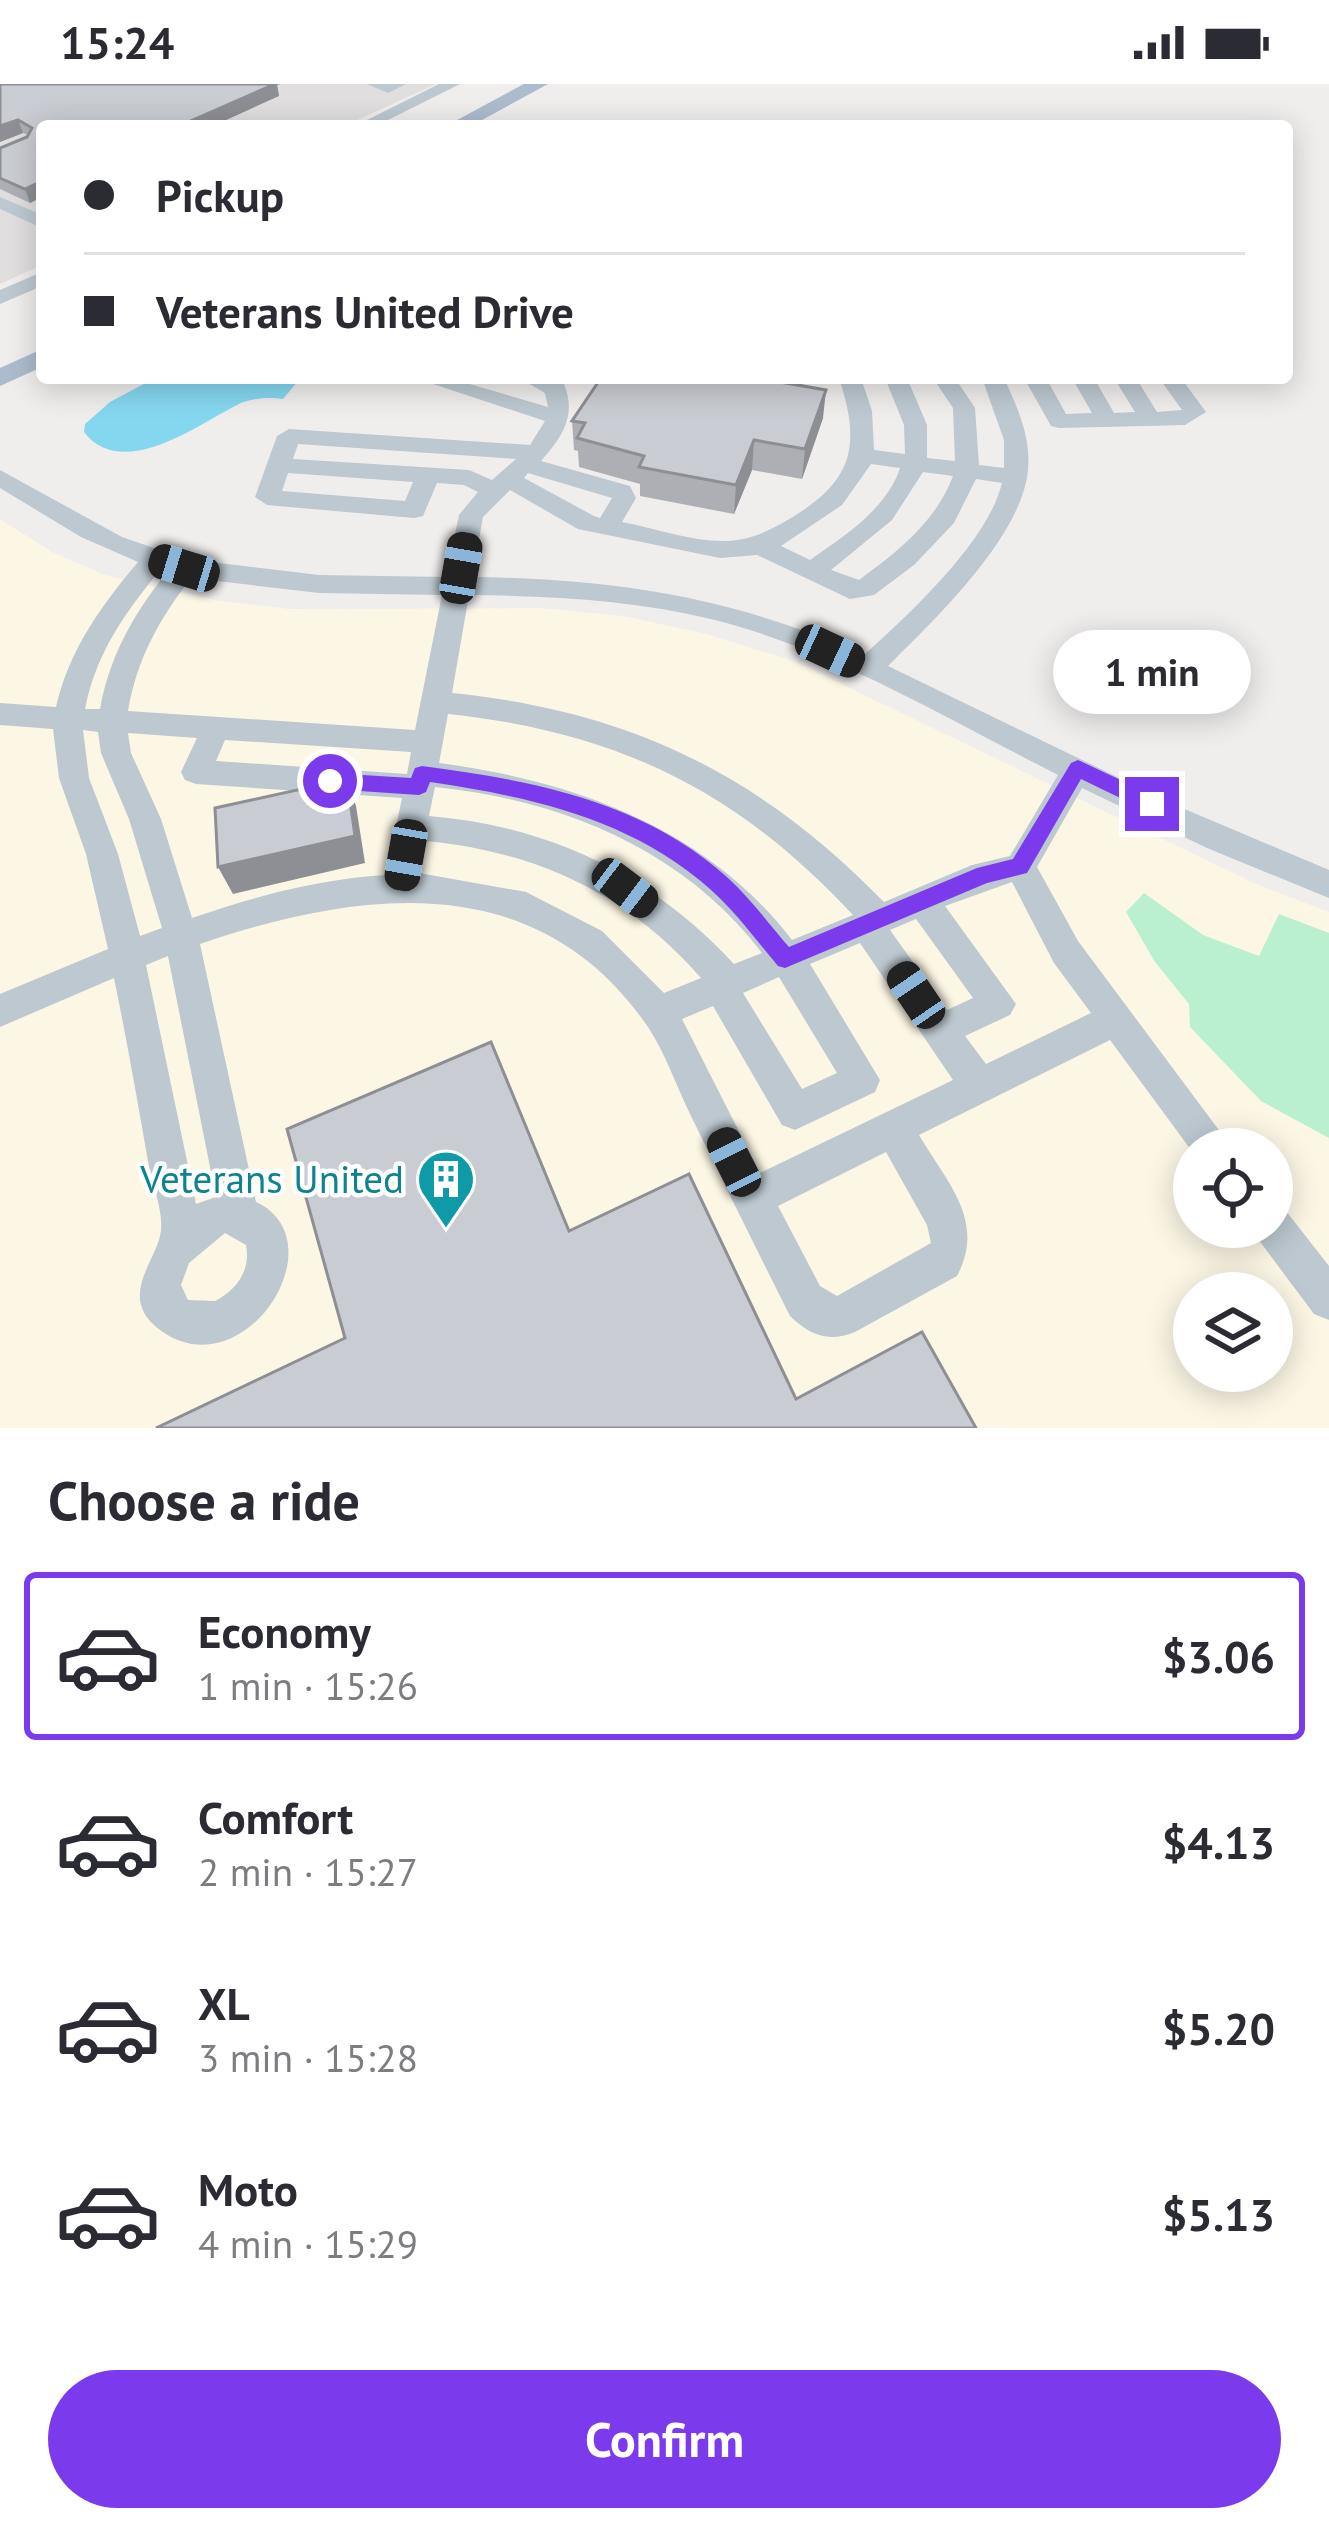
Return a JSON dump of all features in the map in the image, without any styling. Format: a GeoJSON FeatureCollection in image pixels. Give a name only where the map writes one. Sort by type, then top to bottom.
{"type":"FeatureCollection","features":[{"type":"Feature","properties":{"kind":"main road"},"geometry":{"type":"LineString","coordinates":[[468,120],[539,84]]}},
{"type":"Feature","properties":{"kind":"main road"},"geometry":{"type":"LineString","coordinates":[[500,120],[569,84]]}},
{"type":"Feature","properties":{"kind":"main road"},"geometry":{"type":"LineString","coordinates":[[0,357],[36,339]]}},
{"type":"Feature","properties":{"kind":"main road"},"geometry":{"type":"LineString","coordinates":[[0,378],[36,360]]}},
{"type":"Feature","properties":{"kind":"street"},"geometry":{"type":"LineString","coordinates":[[375,84],[388,88],[398,84]]}},
{"type":"Feature","properties":{"kind":"street"},"geometry":{"type":"LineString","coordinates":[[376,120],[452,84]]}},
{"type":"Feature","properties":{"kind":"street"},"geometry":{"type":"LineString","coordinates":[[0,202],[36,219]]}},
{"type":"Feature","properties":{"kind":"street"},"geometry":{"type":"LineString","coordinates":[[0,298],[36,281]]}},
{"type":"Feature","properties":{"kind":"street"},"geometry":{"type":"LineString","coordinates":[[446,384],[557,417]]}},
{"type":"Feature","properties":{"kind":"street"},"geometry":{"type":"LineString","coordinates":[[401,883],[471,515],[515,471],[557,417],[561,402],[556,389],[544,384]]}},
{"type":"Feature","properties":{"kind":"street"},"geometry":{"type":"LineString","coordinates":[[279,465],[469,478],[515,471],[569,516],[720,550],[760,546],[835,497],[852,478],[863,457],[867,417],[853,384]]}},
{"type":"Feature","properties":{"kind":"street"},"geometry":{"type":"LineString","coordinates":[[810,572],[881,518],[899,494],[912,465],[917,434],[898,384]]}},
{"type":"Feature","properties":{"kind":"street"},"geometry":{"type":"LineString","coordinates":[[760,546],[850,590],[865,589],[927,538],[945,517],[967,472],[964,408],[948,384]]}},
{"type":"Feature","properties":{"kind":"street"},"geometry":{"type":"LineString","coordinates":[[868,668],[993,532],[1010,506],[1017,441],[996,384]]}},
{"type":"Feature","properties":{"kind":"street"},"geometry":{"type":"LineString","coordinates":[[1038,384],[1059,421],[1185,418],[1195,412],[1174,384]]}},
{"type":"Feature","properties":{"kind":"street"},"geometry":{"type":"LineString","coordinates":[[1086,384],[1107,420]]}},
{"type":"Feature","properties":{"kind":"street"},"geometry":{"type":"LineString","coordinates":[[1129,384],[1150,419]]}},
{"type":"Feature","properties":{"kind":"street"},"geometry":{"type":"LineString","coordinates":[[428,475],[414,510],[267,497],[290,436],[554,476],[621,491],[624,498],[608,527]]}},
{"type":"Feature","properties":{"kind":"street"},"geometry":{"type":"LineString","coordinates":[[863,457],[1015,477]]}},
{"type":"Feature","properties":{"kind":"street"},"geometry":{"type":"LineString","coordinates":[[0,477],[107,539],[170,563],[263,580],[561,586],[667,599],[763,624],[868,668],[1329,884]]}},
{"type":"Feature","properties":{"kind":"street"},"geometry":{"type":"LineString","coordinates":[[170,563],[98,627],[80,664],[68,721],[67,758],[108,872],[182,1234]]}},
{"type":"Feature","properties":{"kind":"street"},"geometry":{"type":"LineString","coordinates":[[170,563],[119,681],[112,722],[116,753],[145,819],[181,936],[239,1214]]}},
{"type":"Feature","properties":{"kind":"street"},"geometry":{"type":"LineString","coordinates":[[436,702],[529,712],[644,743],[696,768],[788,828],[839,874],[979,1086]]}},
{"type":"Feature","properties":{"kind":"street"},"geometry":{"type":"LineString","coordinates":[[0,714],[215,730],[423,767],[574,801],[674,849],[721,885],[785,958],[862,1080],[795,1112],[724,984],[659,914],[591,870],[515,839],[412,827]]}},
{"type":"Feature","properties":{"kind":"street"},"geometry":{"type":"LineString","coordinates":[[215,730],[196,772],[423,767]]}},
{"type":"Feature","properties":{"kind":"street"},"geometry":{"type":"LineString","coordinates":[[658,1012],[984,875],[1020,867],[1078,768]]}},
{"type":"Feature","properties":{"kind":"street"},"geometry":{"type":"LineString","coordinates":[[1020,867],[1066,952],[1198,1128]]}},
{"type":"Feature","properties":{"kind":"street"},"geometry":{"type":"LineString","coordinates":[[0,1011],[181,936],[328,894],[401,883],[458,886],[518,902],[572,928],[611,958],[658,1012],[805,1300],[821,1316],[841,1317],[943,1262],[952,1245],[946,1220],[893,1128]]}},
{"type":"Feature","properties":{"kind":"street"},"geometry":{"type":"LineString","coordinates":[[922,901],[998,1004],[940,1030]]}},
{"type":"Feature","properties":{"kind":"street"},"geometry":{"type":"LineString","coordinates":[[752,1198],[1114,1020]]}},
{"type":"Feature","properties":{"kind":"street"},"geometry":{"type":"LineString","coordinates":[[239,1214],[254,1220],[270,1249],[262,1286],[232,1316],[195,1324],[179,1318],[167,1305],[163,1270],[182,1234],[210,1216],[239,1214]]}},
{"type":"Feature","properties":{"kind":"street"},"geometry":{"type":"LineString","coordinates":[[1290,1248],[1329,1299]]}},
{"type":"Feature","properties":{"kind":"shaded area"},"geometry":{"type":"Polygon","coordinates":[[[0,84],[436,84],[357,120],[36,120],[36,268],[0,284],[0,84]]]}},
{"type":"Feature","properties":{"kind":"shaded area"},"geometry":{"type":"Polygon","coordinates":[[[0,519],[52,552],[105,575],[215,600],[290,609],[542,608],[623,616],[707,634],[796,662],[1254,883],[1329,912],[1329,1428],[0,1428],[0,519]]]}},
{"type":"Feature","properties":{"kind":"green space"},"geometry":{"type":"Polygon","coordinates":[[[1144,893],[1203,935],[1259,956],[1279,914],[1329,933],[1329,1138],[1261,1101],[1190,1027],[1189,1004],[1155,962],[1126,912],[1144,893]]]}},
{"type":"Feature","properties":{"kind":"water"},"geometry":{"type":"Polygon","coordinates":[[[144,384],[296,384],[283,399],[242,403],[160,444],[119,452],[100,446],[84,432],[85,424],[110,402],[144,384]]]}},
{"type":"Feature","properties":{"kind":"building"},"geometry":{"type":"Polygon","coordinates":[[[0,84],[275,84],[193,120],[36,120],[36,184],[25,189],[0,178],[0,148],[27,137],[32,128],[18,120],[0,126],[0,84]]]}},
{"type":"Feature","properties":{"kind":"building"},"geometry":{"type":"Polygon","coordinates":[[[597,384],[792,384],[826,390],[805,449],[754,440],[736,485],[639,467],[644,456],[577,438],[585,423],[572,421],[597,384]]]}},
{"type":"Feature","properties":{"kind":"building"},"geometry":{"type":"Polygon","coordinates":[[[347,779],[355,836],[218,867],[215,808],[347,779]]]}},
{"type":"Feature","properties":{"kind":"building","name":"Veterans United"},"geometry":{"type":"Polygon","coordinates":[[[491,1042],[569,1231],[689,1174],[796,1399],[922,1332],[976,1428],[156,1428],[345,1338],[287,1129],[491,1042]]]}},
{"type":"Feature","properties":{"kind":"place","name":"Veterans United"},"geometry":{"type":"Point","coordinates":[446,1230]}},
{"type":"Feature","properties":{"kind":"route"},"geometry":{"type":"LineString","coordinates":[[330,781],[419,787],[422,773],[520,787],[574,801],[674,849],[721,885],[785,958],[984,875],[1020,867],[1078,768],[1152,804]]}}]}
